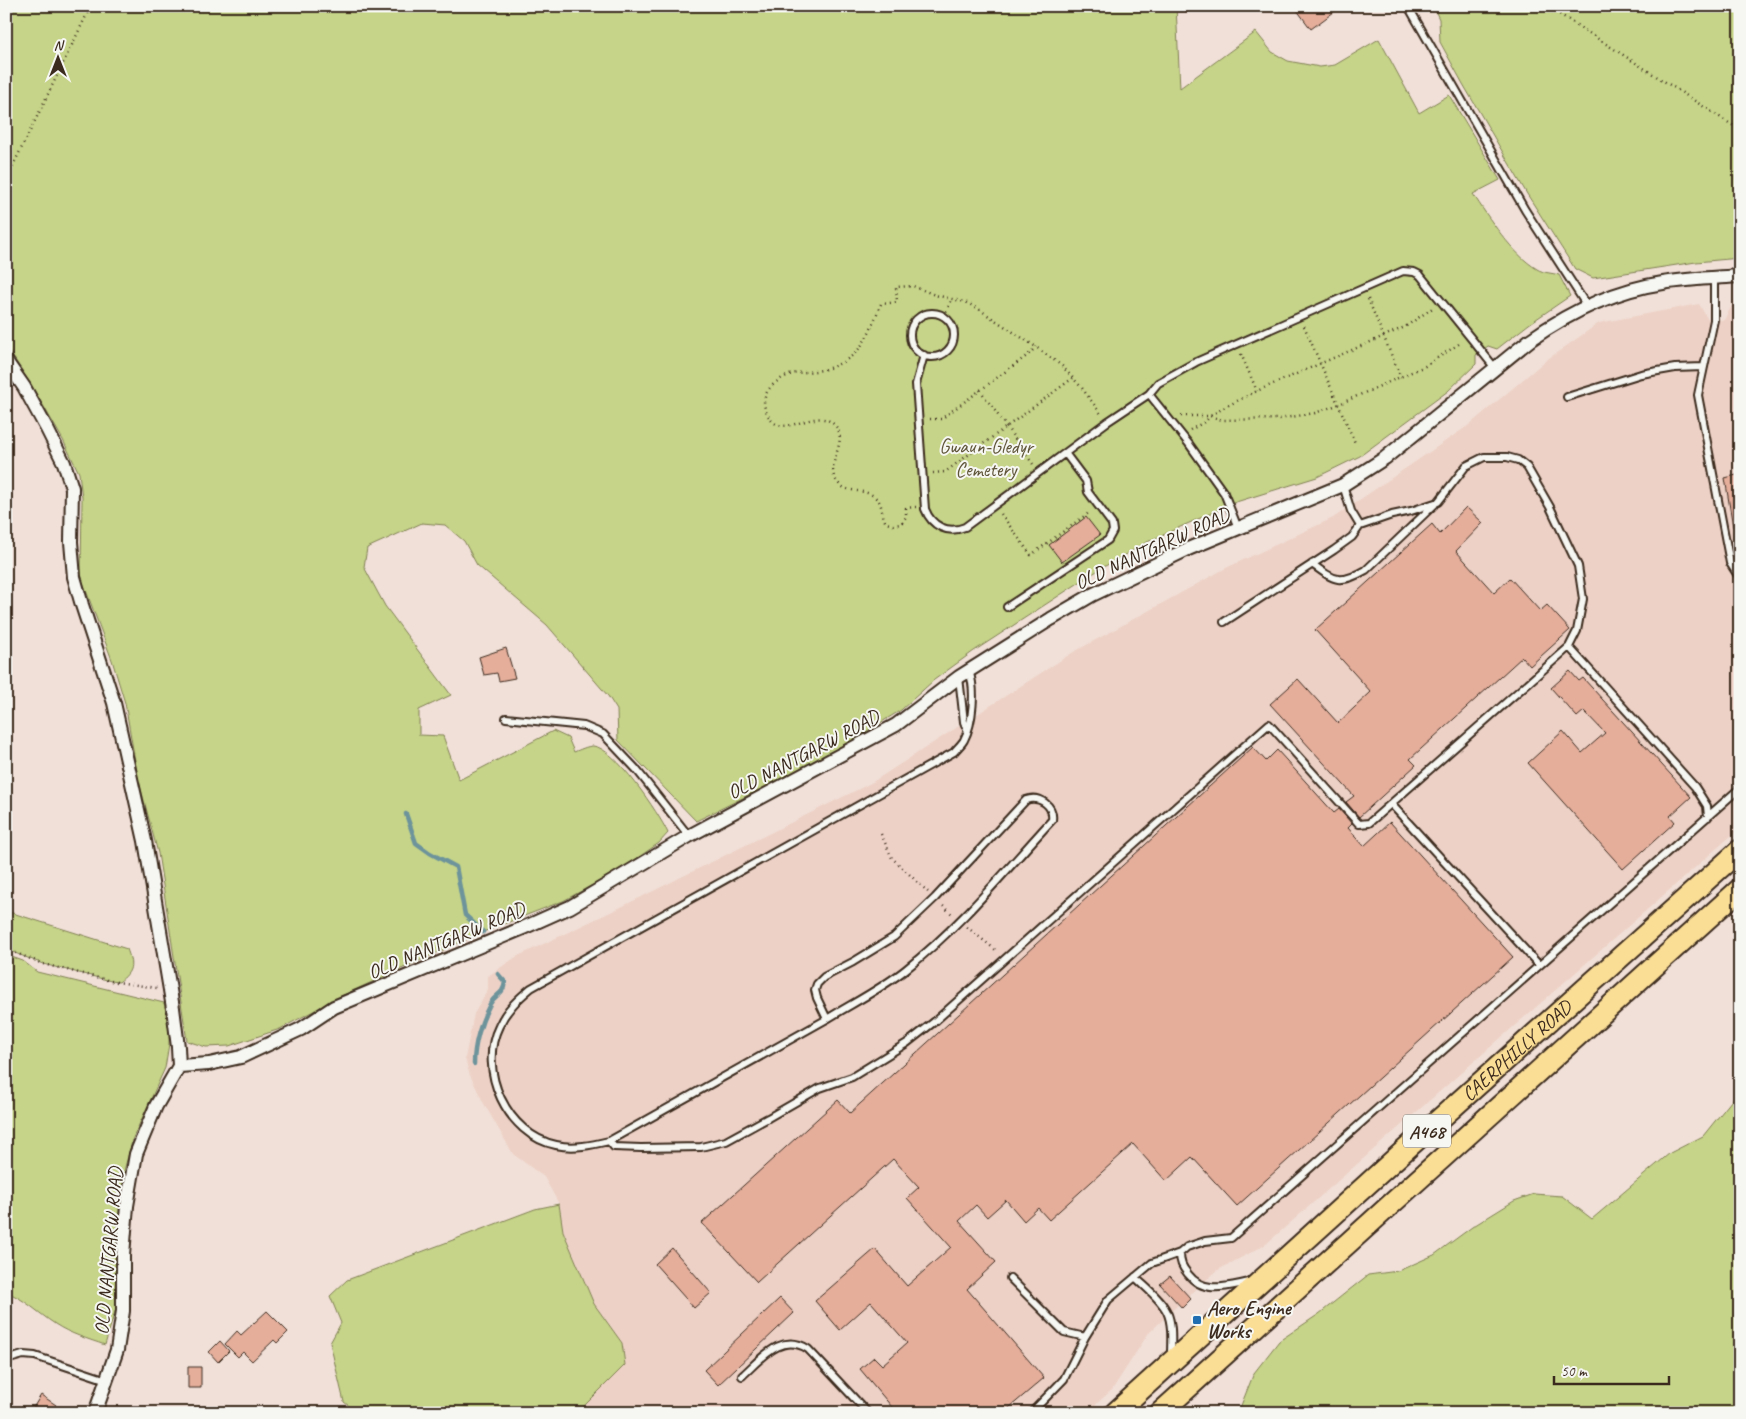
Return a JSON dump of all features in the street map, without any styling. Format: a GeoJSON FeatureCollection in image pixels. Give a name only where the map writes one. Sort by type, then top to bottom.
{"type":"FeatureCollection","features":[{"type":"Feature","properties":{"kind":"main road","name":"CAERPHILLY ROAD"},"geometry":{"type":"LineString","coordinates":[[1115,1413],[1740,850]]}},
{"type":"Feature","properties":{"kind":"main road","name":"CAERPHILLY ROAD"},"geometry":{"type":"LineString","coordinates":[[1160,1413],[1740,889]]}},
{"type":"Feature","properties":{"kind":"street","name":"OLD NANTGARW ROAD"},"geometry":{"type":"LineString","coordinates":[[95,1413],[117,1350],[123,1311],[123,1255],[127,1206],[136,1154],[156,1106],[179,1066],[209,1064],[241,1057],[301,1028],[334,1007],[570,907],[689,836],[896,725],[964,674],[1092,595],[1238,528],[1343,485],[1385,458],[1495,368],[1550,326],[1586,306],[1662,283],[1740,276]]}},
{"type":"Feature","properties":{"kind":"street"},"geometry":{"type":"LineString","coordinates":[[6,361],[24,387],[47,429],[64,463],[72,488],[71,542],[74,577],[114,703],[145,841],[178,1047],[179,1066]]}},
{"type":"Feature","properties":{"kind":"lane"},"geometry":{"type":"LineString","coordinates":[[1408,6],[1525,210],[1586,306]]}},
{"type":"Feature","properties":{"kind":"lane"},"geometry":{"type":"LineString","coordinates":[[924,356],[916,384],[925,509],[927,516],[938,527],[946,529],[965,527],[1149,394],[1158,383],[1177,372],[1394,274],[1408,270],[1420,275],[1495,368]]}},
{"type":"Feature","properties":{"kind":"lane"},"geometry":{"type":"LineString","coordinates":[[1714,278],[1714,320],[1698,395],[1730,563],[1737,574],[1740,574]]}},
{"type":"Feature","properties":{"kind":"lane"},"geometry":{"type":"LineString","coordinates":[[927,313],[944,316],[954,330],[953,344],[949,350],[937,357],[924,356],[918,352],[910,340],[912,326],[921,316],[927,313]]}},
{"type":"Feature","properties":{"kind":"lane"},"geometry":{"type":"LineString","coordinates":[[1567,397],[1641,374],[1675,368],[1703,367]]}},
{"type":"Feature","properties":{"kind":"lane"},"geometry":{"type":"LineString","coordinates":[[1149,394],[1182,435],[1224,493],[1238,528]]}},
{"type":"Feature","properties":{"kind":"lane"},"geometry":{"type":"LineString","coordinates":[[1007,607],[1108,540],[1114,532],[1112,524],[1088,492],[1086,481],[1065,453]]}},
{"type":"Feature","properties":{"kind":"lane"},"geometry":{"type":"LineString","coordinates":[[609,1141],[614,1146],[641,1148],[702,1147],[726,1141],[820,1088],[852,1077],[907,1043],[934,1022],[1269,724],[1359,824],[1369,823],[1569,647],[1577,631],[1583,599],[1578,566],[1550,507],[1526,467],[1518,460],[1507,457],[1484,457],[1466,466],[1438,502],[1366,570],[1356,576],[1346,579],[1331,579],[1312,564]]}},
{"type":"Feature","properties":{"kind":"lane"},"geometry":{"type":"LineString","coordinates":[[1343,485],[1351,510],[1360,526]]}},
{"type":"Feature","properties":{"kind":"lane"},"geometry":{"type":"LineString","coordinates":[[1224,622],[1352,537],[1360,526],[1438,502]]}},
{"type":"Feature","properties":{"kind":"lane"},"geometry":{"type":"LineString","coordinates":[[1569,647],[1696,787],[1707,806],[1708,816]]}},
{"type":"Feature","properties":{"kind":"lane"},"geometry":{"type":"LineString","coordinates":[[964,674],[964,722],[968,729]]}},
{"type":"Feature","properties":{"kind":"lane"},"geometry":{"type":"LineString","coordinates":[[827,1019],[815,990],[817,984],[824,977],[894,937],[934,898],[1026,800],[1034,798],[1051,808],[1052,820],[959,920],[903,972],[827,1019],[609,1141],[588,1146],[555,1145],[528,1132],[512,1117],[498,1096],[493,1075],[492,1060],[498,1027],[519,998],[531,988],[954,752],[964,740],[972,722],[973,680],[964,674]]}},
{"type":"Feature","properties":{"kind":"lane"},"geometry":{"type":"LineString","coordinates":[[506,718],[584,726],[603,734],[636,769],[689,836]]}},
{"type":"Feature","properties":{"kind":"lane"},"geometry":{"type":"LineString","coordinates":[[1031,1413],[1064,1380],[1085,1337],[1108,1300],[1152,1263],[1180,1253],[1188,1247],[1205,1240],[1231,1238],[1740,788]]}},
{"type":"Feature","properties":{"kind":"lane"},"geometry":{"type":"LineString","coordinates":[[1392,804],[1539,966]]}},
{"type":"Feature","properties":{"kind":"lane"},"geometry":{"type":"LineString","coordinates":[[1180,1253],[1180,1262],[1186,1272],[1199,1285],[1217,1288],[1261,1280]]}},
{"type":"Feature","properties":{"kind":"lane"},"geometry":{"type":"LineString","coordinates":[[1135,1277],[1163,1306],[1167,1313],[1170,1328],[1171,1362]]}},
{"type":"Feature","properties":{"kind":"lane"},"geometry":{"type":"LineString","coordinates":[[1010,1278],[1064,1332],[1085,1337]]}},
{"type":"Feature","properties":{"kind":"lane"},"geometry":{"type":"LineString","coordinates":[[742,1376],[777,1346],[789,1343],[799,1344],[808,1349],[868,1413]]}},
{"type":"Feature","properties":{"kind":"lane"},"geometry":{"type":"LineString","coordinates":[[6,1360],[23,1355],[35,1356],[107,1380]]}},
{"type":"Feature","properties":{"kind":"path"},"geometry":{"type":"LineString","coordinates":[[6,180],[91,6]]}},
{"type":"Feature","properties":{"kind":"path"},"geometry":{"type":"LineString","coordinates":[[1548,6],[1740,130]]}},
{"type":"Feature","properties":{"kind":"path"},"geometry":{"type":"LineString","coordinates":[[914,507],[906,508],[906,517],[901,524],[893,525],[886,522],[877,498],[847,489],[837,480],[833,466],[839,450],[840,438],[833,423],[819,418],[792,426],[781,425],[767,414],[764,404],[768,390],[784,377],[799,372],[829,368],[853,356],[867,334],[881,304],[897,302],[896,287],[913,286],[935,295],[965,302],[977,308],[1036,346],[1062,366],[1102,416]]}},
{"type":"Feature","properties":{"kind":"path"},"geometry":{"type":"LineString","coordinates":[[1363,288],[1401,378]]}},
{"type":"Feature","properties":{"kind":"path"},"geometry":{"type":"LineString","coordinates":[[944,316],[952,299]]}},
{"type":"Feature","properties":{"kind":"path"},"geometry":{"type":"LineString","coordinates":[[1182,435],[1206,421],[1225,406],[1405,327],[1441,301]]}},
{"type":"Feature","properties":{"kind":"path"},"geometry":{"type":"LineString","coordinates":[[1300,316],[1337,405],[1356,445]]}},
{"type":"Feature","properties":{"kind":"path"},"geometry":{"type":"LineString","coordinates":[[1176,416],[1210,416],[1222,420],[1278,419],[1315,413],[1426,366],[1470,336]]}},
{"type":"Feature","properties":{"kind":"path"},"geometry":{"type":"LineString","coordinates":[[1237,344],[1257,391]]}},
{"type":"Feature","properties":{"kind":"path"},"geometry":{"type":"LineString","coordinates":[[918,420],[941,419],[1028,356],[1036,346]]}},
{"type":"Feature","properties":{"kind":"path"},"geometry":{"type":"LineString","coordinates":[[922,474],[945,472],[1073,378]]}},
{"type":"Feature","properties":{"kind":"path"},"geometry":{"type":"LineString","coordinates":[[980,390],[1034,466]]}},
{"type":"Feature","properties":{"kind":"path"},"geometry":{"type":"LineString","coordinates":[[1001,514],[1031,555],[1093,510]]}},
{"type":"Feature","properties":{"kind":"path"},"geometry":{"type":"LineString","coordinates":[[6,949],[43,964],[111,981],[169,990]]}},
{"type":"Feature","properties":{"kind":"shaded area"},"geometry":{"type":"Polygon","coordinates":[[[1735,300],[1740,300],[1740,828],[1265,1245],[1218,1270],[1182,1301],[1148,1334],[1112,1390],[1086,1413],[584,1413],[584,1406],[625,1365],[622,1343],[594,1304],[563,1231],[559,1204],[544,1177],[513,1154],[483,1102],[469,1073],[465,1058],[474,1014],[488,989],[488,976],[516,957],[871,783],[1072,653],[1226,568],[1333,518],[1469,425],[1545,361],[1599,323],[1699,304],[1707,318],[1724,320],[1735,300]]]}},
{"type":"Feature","properties":{"kind":"green space","name":"Gwaun-Gledyr Cemetery"},"geometry":{"type":"Polygon","coordinates":[[[6,6],[1176,6],[1180,88],[1256,32],[1272,52],[1288,61],[1320,67],[1335,65],[1379,39],[1419,113],[1449,95],[1500,180],[1473,194],[1502,235],[1519,255],[1539,270],[1559,275],[1570,296],[1497,349],[1488,346],[1476,355],[1476,364],[1448,391],[1360,456],[1317,477],[1236,502],[1149,541],[1100,569],[974,651],[934,680],[901,710],[848,743],[696,821],[618,740],[617,710],[608,696],[547,625],[477,565],[464,541],[445,525],[422,523],[367,548],[364,567],[385,606],[451,695],[419,710],[419,735],[443,736],[459,780],[553,731],[568,738],[574,752],[593,746],[602,749],[613,757],[646,797],[668,833],[659,843],[620,870],[563,901],[483,932],[341,996],[280,1029],[229,1046],[206,1047],[187,1041],[158,853],[138,778],[125,703],[112,660],[81,577],[82,497],[79,473],[63,440],[32,386],[6,346],[6,6]]]}},
{"type":"Feature","properties":{"kind":"green space"},"geometry":{"type":"Polygon","coordinates":[[[1433,6],[1740,6],[1740,258],[1696,262],[1593,278],[1575,269],[1527,194],[1440,42],[1439,19],[1433,6]]]}},
{"type":"Feature","properties":{"kind":"green space"},"geometry":{"type":"Polygon","coordinates":[[[6,911],[127,949],[131,967],[119,982],[111,981],[43,964],[10,951],[6,947],[6,911]]]}},
{"type":"Feature","properties":{"kind":"green space"},"geometry":{"type":"Polygon","coordinates":[[[6,955],[23,961],[37,972],[164,1003],[169,1024],[169,1044],[165,1068],[133,1138],[125,1167],[120,1198],[116,1308],[105,1345],[61,1328],[25,1302],[6,1292],[6,955]]]}},
{"type":"Feature","properties":{"kind":"green space"},"geometry":{"type":"Polygon","coordinates":[[[1740,1090],[1740,1413],[1238,1413],[1254,1373],[1279,1341],[1319,1314],[1368,1275],[1398,1271],[1434,1255],[1472,1227],[1514,1201],[1534,1194],[1562,1196],[1592,1219],[1670,1153],[1703,1136],[1740,1090]]]}},
{"type":"Feature","properties":{"kind":"green space"},"geometry":{"type":"Polygon","coordinates":[[[559,1204],[563,1231],[594,1304],[622,1343],[625,1365],[584,1406],[584,1413],[358,1413],[344,1402],[330,1343],[341,1323],[330,1296],[347,1280],[535,1209],[559,1204]]]}},
{"type":"Feature","properties":{"kind":"building"},"geometry":{"type":"Polygon","coordinates":[[[1294,6],[1342,6],[1311,29],[1294,6]]]}},
{"type":"Feature","properties":{"kind":"building"},"geometry":{"type":"Polygon","coordinates":[[[1740,474],[1740,527],[1733,527],[1725,478],[1740,474]]]}},
{"type":"Feature","properties":{"kind":"building"},"geometry":{"type":"Polygon","coordinates":[[[1466,507],[1483,523],[1456,551],[1494,593],[1510,578],[1540,611],[1547,605],[1570,630],[1530,666],[1522,657],[1410,759],[1416,765],[1359,817],[1346,802],[1354,796],[1270,704],[1298,679],[1338,723],[1371,692],[1315,630],[1432,524],[1440,534],[1466,507]]]}},
{"type":"Feature","properties":{"kind":"building"},"geometry":{"type":"Polygon","coordinates":[[[1086,517],[1100,535],[1062,562],[1049,545],[1086,517]]]}},
{"type":"Feature","properties":{"kind":"building"},"geometry":{"type":"Polygon","coordinates":[[[506,648],[515,678],[499,681],[497,673],[484,675],[479,657],[506,648]]]}},
{"type":"Feature","properties":{"kind":"building"},"geometry":{"type":"Polygon","coordinates":[[[1570,671],[1579,681],[1583,678],[1691,797],[1670,816],[1675,822],[1623,869],[1528,763],[1563,731],[1582,753],[1605,733],[1584,711],[1577,717],[1551,688],[1570,671]]]}},
{"type":"Feature","properties":{"kind":"building"},"geometry":{"type":"Polygon","coordinates":[[[1253,747],[1266,761],[1277,750],[1334,813],[1339,809],[1352,824],[1348,828],[1364,846],[1390,822],[1513,957],[1237,1206],[1192,1157],[1166,1181],[1133,1144],[1049,1220],[1038,1208],[1024,1221],[1006,1200],[987,1217],[976,1205],[959,1221],[996,1262],[967,1289],[1044,1378],[1003,1413],[897,1413],[860,1369],[874,1357],[882,1365],[907,1343],[871,1302],[840,1330],[815,1301],[875,1249],[907,1286],[951,1247],[907,1198],[919,1187],[893,1159],[757,1282],[702,1223],[838,1100],[850,1113],[1253,747]]]}},
{"type":"Feature","properties":{"kind":"building"},"geometry":{"type":"Polygon","coordinates":[[[672,1248],[711,1293],[694,1308],[655,1264],[672,1248]]]}},
{"type":"Feature","properties":{"kind":"building"},"geometry":{"type":"Polygon","coordinates":[[[1170,1276],[1191,1299],[1182,1308],[1160,1284],[1170,1276]]]}},
{"type":"Feature","properties":{"kind":"building"},"geometry":{"type":"Polygon","coordinates":[[[780,1298],[794,1313],[718,1385],[704,1370],[780,1298]]]}},
{"type":"Feature","properties":{"kind":"building"},"geometry":{"type":"Polygon","coordinates":[[[267,1311],[288,1332],[277,1343],[274,1340],[252,1361],[243,1352],[238,1357],[225,1344],[237,1331],[241,1335],[267,1311]]]}},
{"type":"Feature","properties":{"kind":"building"},"geometry":{"type":"Polygon","coordinates":[[[220,1341],[229,1351],[218,1362],[209,1352],[220,1341]]]}},
{"type":"Feature","properties":{"kind":"building"},"geometry":{"type":"Polygon","coordinates":[[[188,1367],[201,1367],[201,1388],[188,1388],[188,1367]]]}},
{"type":"Feature","properties":{"kind":"building"},"geometry":{"type":"Polygon","coordinates":[[[41,1395],[56,1405],[52,1413],[30,1413],[41,1395]]]}},
{"type":"Feature","properties":{"kind":"waterway"},"geometry":{"type":"LineString","coordinates":[[406,814],[416,843],[456,867],[465,915],[483,932]]}},
{"type":"Feature","properties":{"kind":"waterway"},"geometry":{"type":"LineString","coordinates":[[474,1064],[477,1041],[484,1018],[492,1000],[504,987],[505,982],[498,974]]}},
{"type":"Feature","properties":{"kind":"place","name":"Aero Engine Works"},"geometry":{"type":"Point","coordinates":[1197,1320]}}]}
